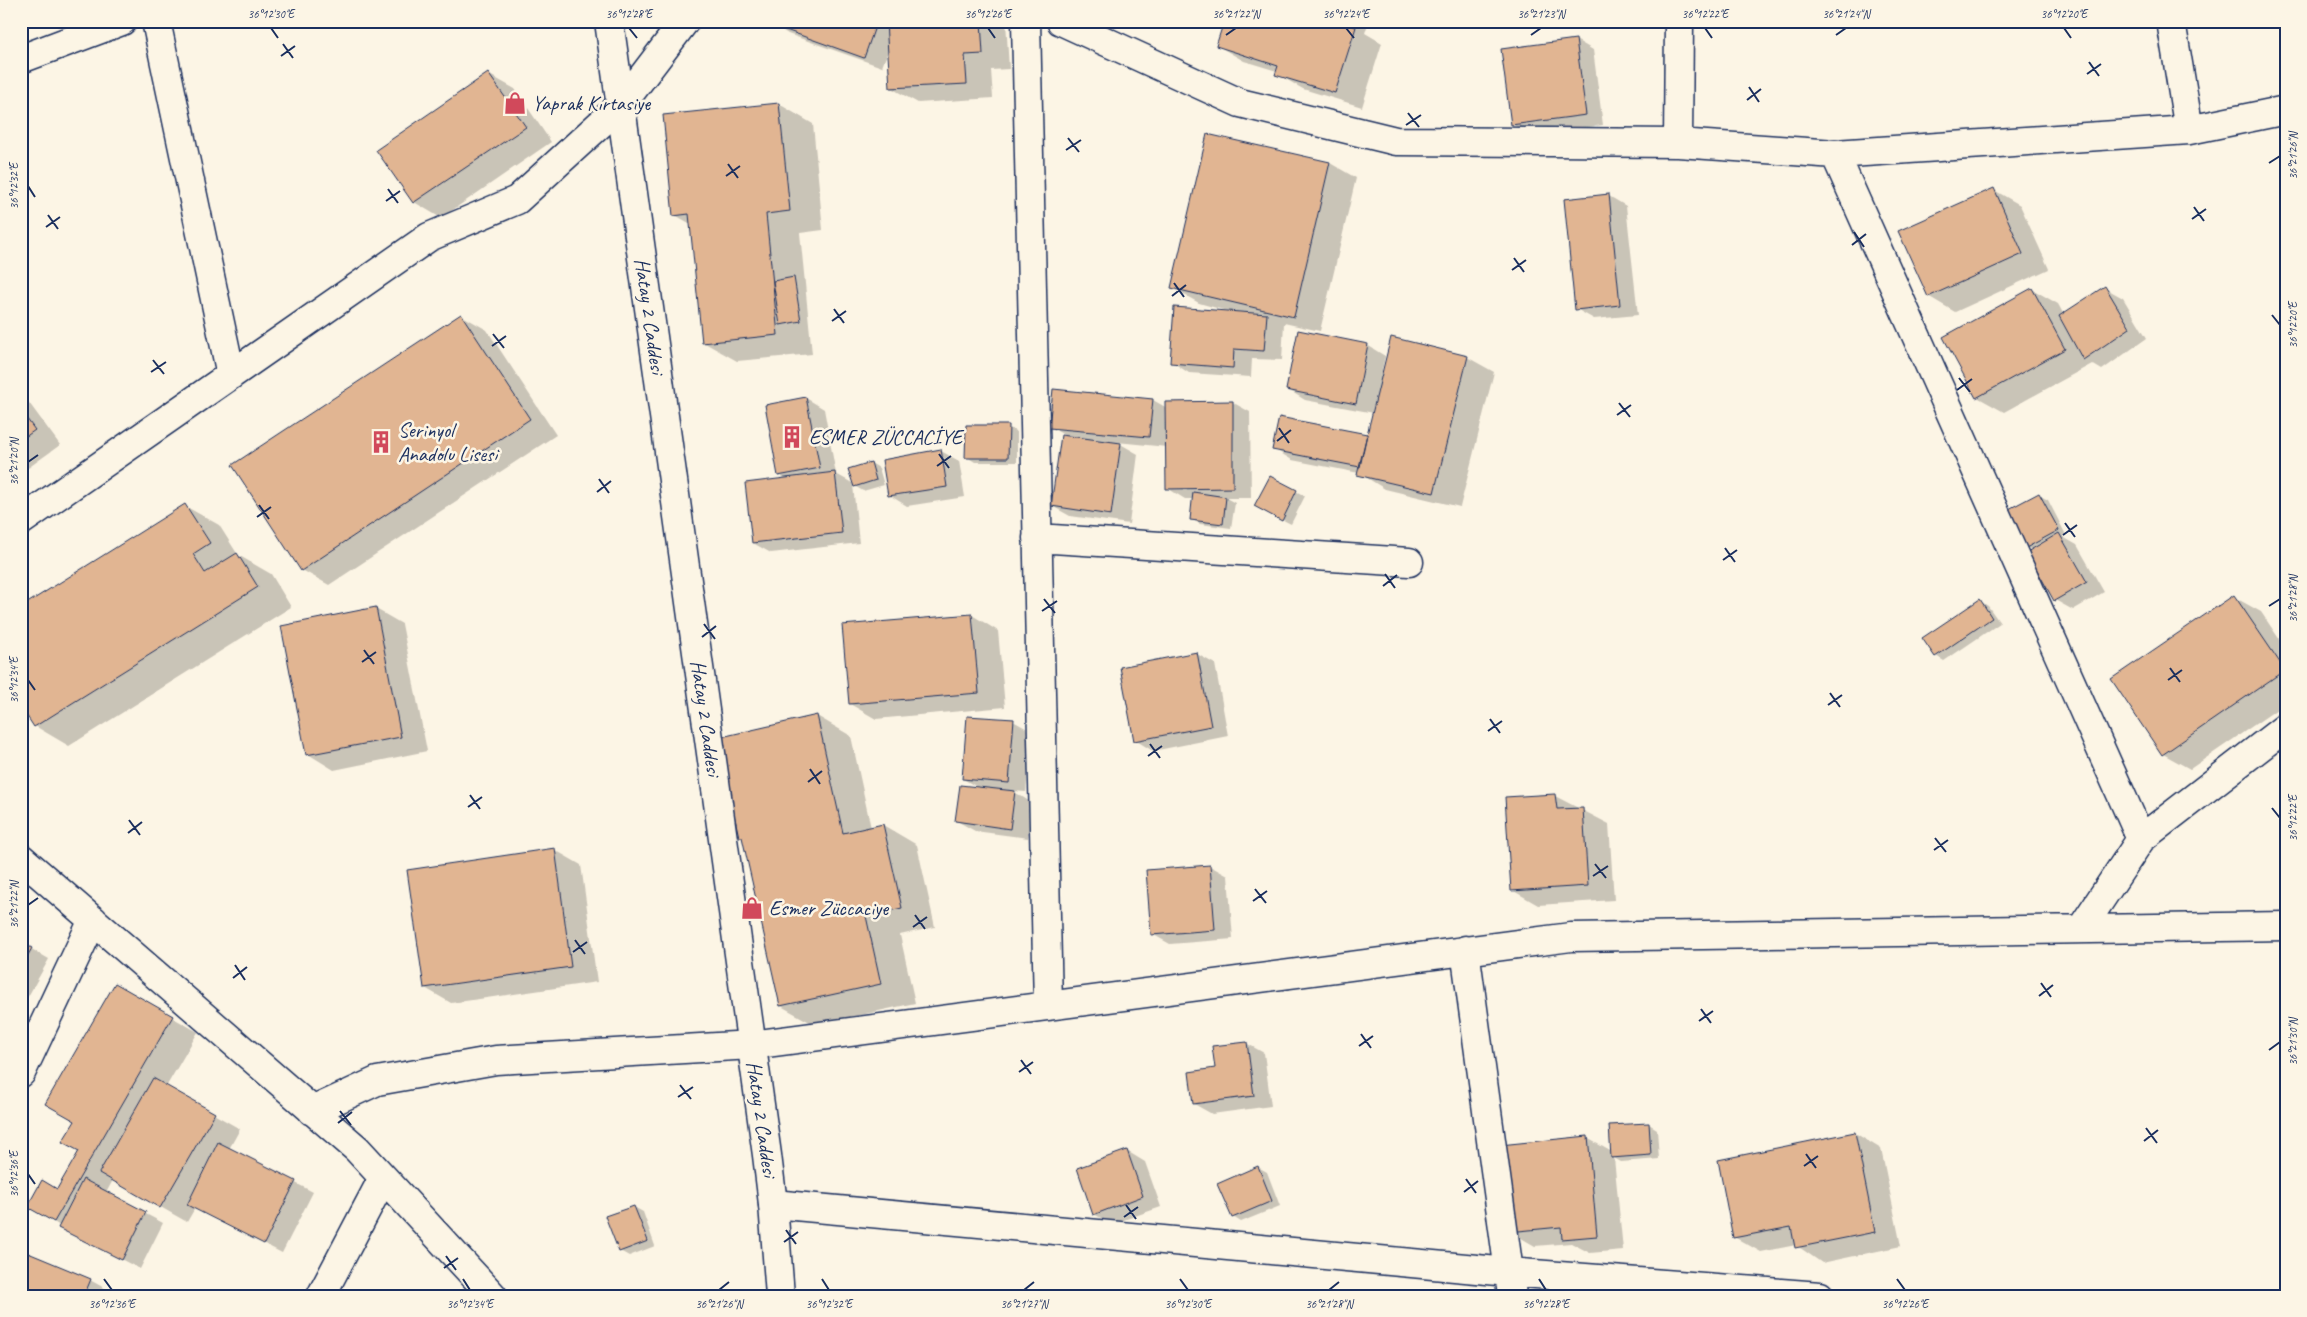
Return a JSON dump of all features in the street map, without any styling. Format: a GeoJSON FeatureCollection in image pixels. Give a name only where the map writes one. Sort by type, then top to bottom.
{"type":"FeatureCollection","features":[{"type":"Feature","properties":{"kind":"street"},"geometry":{"type":"LineString","coordinates":[[21,59],[122,21]]}},
{"type":"Feature","properties":{"kind":"street"},"geometry":{"type":"LineString","coordinates":[[156,21],[231,375]]}},
{"type":"Feature","properties":{"kind":"street","name":"Hatay 2 Caddesi"},"geometry":{"type":"LineString","coordinates":[[609,21],[774,1204],[780,1296]]}},
{"type":"Feature","properties":{"kind":"street"},"geometry":{"type":"LineString","coordinates":[[21,521],[429,237],[516,200],[621,105],[685,21]]}},
{"type":"Feature","properties":{"kind":"street"},"geometry":{"type":"LineString","coordinates":[[1026,21],[1048,1006]]}},
{"type":"Feature","properties":{"kind":"street"},"geometry":{"type":"LineString","coordinates":[[1061,21],[1240,103],[1396,141],[1678,143],[1835,154],[2190,130],[2286,110]]}},
{"type":"Feature","properties":{"kind":"street"},"geometry":{"type":"LineString","coordinates":[[1678,143],[1679,21]]}},
{"type":"Feature","properties":{"kind":"street"},"geometry":{"type":"LineString","coordinates":[[2171,21],[2190,130]]}},
{"type":"Feature","properties":{"kind":"street"},"geometry":{"type":"LineString","coordinates":[[1835,154],[2141,838]]}},
{"type":"Feature","properties":{"kind":"street"},"geometry":{"type":"LineString","coordinates":[[1037,538],[1409,562]]}},
{"type":"Feature","properties":{"kind":"street"},"geometry":{"type":"LineString","coordinates":[[2081,929],[2141,838],[2286,727]]}},
{"type":"Feature","properties":{"kind":"street"},"geometry":{"type":"LineString","coordinates":[[21,858],[357,1149],[493,1296]]}},
{"type":"Feature","properties":{"kind":"street"},"geometry":{"type":"LineString","coordinates":[[21,1073],[93,920]]}},
{"type":"Feature","properties":{"kind":"street"},"geometry":{"type":"LineString","coordinates":[[312,1111],[376,1081],[496,1060],[752,1046],[1571,937],[2286,926]]}},
{"type":"Feature","properties":{"kind":"street"},"geometry":{"type":"LineString","coordinates":[[1465,950],[1510,1284]]}},
{"type":"Feature","properties":{"kind":"street"},"geometry":{"type":"LineString","coordinates":[[321,1296],[383,1178]]}},
{"type":"Feature","properties":{"kind":"street"},"geometry":{"type":"LineString","coordinates":[[774,1204],[1510,1284],[1820,1296]]}},
{"type":"Feature","properties":{"kind":"building"},"geometry":{"type":"Polygon","coordinates":[[[770,21],[877,21],[864,58],[769,24],[770,21]]]}},
{"type":"Feature","properties":{"kind":"building"},"geometry":{"type":"Polygon","coordinates":[[[886,21],[981,21],[983,54],[965,55],[967,84],[890,88],[886,21]]]}},
{"type":"Feature","properties":{"kind":"building"},"geometry":{"type":"Polygon","coordinates":[[[1224,21],[1339,21],[1356,27],[1335,93],[1275,75],[1278,66],[1216,46],[1224,21]]]}},
{"type":"Feature","properties":{"kind":"building"},"geometry":{"type":"Polygon","coordinates":[[[1576,39],[1586,115],[1511,125],[1501,49],[1576,39]]]}},
{"type":"Feature","properties":{"kind":"building"},"geometry":{"type":"Polygon","coordinates":[[[488,73],[526,127],[413,203],[376,150],[488,73]]]}},
{"type":"Feature","properties":{"kind":"building"},"geometry":{"type":"Polygon","coordinates":[[[779,103],[790,211],[766,214],[778,335],[702,343],[689,214],[673,216],[663,115],[779,103]]]}},
{"type":"Feature","properties":{"kind":"building"},"geometry":{"type":"Polygon","coordinates":[[[1207,134],[1330,162],[1294,317],[1171,288],[1207,134]]]}},
{"type":"Feature","properties":{"kind":"building"},"geometry":{"type":"Polygon","coordinates":[[[1994,188],[2023,254],[1928,297],[1898,231],[1994,188]]]}},
{"type":"Feature","properties":{"kind":"building"},"geometry":{"type":"Polygon","coordinates":[[[1609,194],[1620,305],[1575,310],[1564,199],[1609,194]]]}},
{"type":"Feature","properties":{"kind":"building"},"geometry":{"type":"Polygon","coordinates":[[[794,277],[801,321],[780,325],[773,281],[794,277]]]}},
{"type":"Feature","properties":{"kind":"building"},"geometry":{"type":"Polygon","coordinates":[[[2105,286],[2130,328],[2083,360],[2059,316],[2105,286]]]}},
{"type":"Feature","properties":{"kind":"building"},"geometry":{"type":"Polygon","coordinates":[[[2032,288],[2065,349],[1976,398],[1943,337],[2032,288]]]}},
{"type":"Feature","properties":{"kind":"building"},"geometry":{"type":"Polygon","coordinates":[[[1174,307],[1267,314],[1264,351],[1234,349],[1233,368],[1170,363],[1174,307]]]}},
{"type":"Feature","properties":{"kind":"building","name":"Serinyol Anadolu Lisesi"},"geometry":{"type":"Polygon","coordinates":[[[461,314],[530,419],[301,571],[232,465],[461,314]]]}},
{"type":"Feature","properties":{"kind":"building"},"geometry":{"type":"Polygon","coordinates":[[[1298,330],[1368,344],[1356,404],[1286,390],[1298,330]]]}},
{"type":"Feature","properties":{"kind":"building"},"geometry":{"type":"Polygon","coordinates":[[[1391,337],[1468,356],[1434,493],[1357,475],[1391,337]]]}},
{"type":"Feature","properties":{"kind":"building"},"geometry":{"type":"Polygon","coordinates":[[[1053,389],[1153,399],[1149,437],[1049,428],[1053,389]]]}},
{"type":"Feature","properties":{"kind":"building","name":"ESMER ZÜCCACİYE"},"geometry":{"type":"Polygon","coordinates":[[[806,397],[820,468],[778,476],[765,405],[806,397]]]}},
{"type":"Feature","properties":{"kind":"building"},"geometry":{"type":"Polygon","coordinates":[[[1233,401],[1233,488],[1166,489],[1165,402],[1233,401]]]}},
{"type":"Feature","properties":{"kind":"building"},"geometry":{"type":"Polygon","coordinates":[[[21,411],[35,430],[21,440],[21,411]]]}},
{"type":"Feature","properties":{"kind":"building"},"geometry":{"type":"Polygon","coordinates":[[[1279,417],[1367,434],[1360,467],[1272,450],[1279,417]]]}},
{"type":"Feature","properties":{"kind":"building"},"geometry":{"type":"Polygon","coordinates":[[[966,425],[1009,425],[1008,458],[965,458],[966,425]]]}},
{"type":"Feature","properties":{"kind":"building"},"geometry":{"type":"Polygon","coordinates":[[[1061,435],[1121,443],[1111,515],[1051,506],[1061,435]]]}},
{"type":"Feature","properties":{"kind":"building"},"geometry":{"type":"Polygon","coordinates":[[[941,449],[947,487],[888,496],[882,460],[941,449]]]}},
{"type":"Feature","properties":{"kind":"building"},"geometry":{"type":"Polygon","coordinates":[[[871,462],[876,480],[854,487],[848,469],[871,462]]]}},
{"type":"Feature","properties":{"kind":"building"},"geometry":{"type":"Polygon","coordinates":[[[835,472],[842,533],[752,543],[745,483],[835,472]]]}},
{"type":"Feature","properties":{"kind":"building"},"geometry":{"type":"Polygon","coordinates":[[[1270,476],[1297,490],[1282,521],[1254,506],[1270,476]]]}},
{"type":"Feature","properties":{"kind":"building"},"geometry":{"type":"Polygon","coordinates":[[[1193,492],[1226,497],[1223,524],[1190,520],[1193,492]]]}},
{"type":"Feature","properties":{"kind":"building"},"geometry":{"type":"Polygon","coordinates":[[[2039,493],[2059,530],[2026,548],[2005,511],[2039,493]]]}},
{"type":"Feature","properties":{"kind":"building"},"geometry":{"type":"Polygon","coordinates":[[[185,504],[210,543],[193,554],[205,573],[237,553],[258,587],[34,727],[21,707],[21,607],[185,504]]]}},
{"type":"Feature","properties":{"kind":"building"},"geometry":{"type":"Polygon","coordinates":[[[2059,533],[2087,582],[2054,601],[2027,552],[2059,533]]]}},
{"type":"Feature","properties":{"kind":"building"},"geometry":{"type":"Polygon","coordinates":[[[2234,595],[2285,670],[2162,755],[2111,679],[2234,595]]]}},
{"type":"Feature","properties":{"kind":"building"},"geometry":{"type":"Polygon","coordinates":[[[1980,599],[1992,618],[1935,657],[1922,638],[1980,599]]]}},
{"type":"Feature","properties":{"kind":"building"},"geometry":{"type":"Polygon","coordinates":[[[376,607],[401,737],[306,755],[281,626],[376,607]]]}},
{"type":"Feature","properties":{"kind":"building"},"geometry":{"type":"Polygon","coordinates":[[[972,614],[979,693],[849,704],[842,625],[972,614]]]}},
{"type":"Feature","properties":{"kind":"building"},"geometry":{"type":"Polygon","coordinates":[[[1197,652],[1211,726],[1134,741],[1120,667],[1197,652]]]}},
{"type":"Feature","properties":{"kind":"building"},"geometry":{"type":"Polygon","coordinates":[[[817,715],[843,833],[883,824],[902,908],[866,916],[881,984],[780,1006],[742,837],[739,837],[717,738],[817,715]]]}},
{"type":"Feature","properties":{"kind":"building"},"geometry":{"type":"Polygon","coordinates":[[[967,716],[1014,719],[1009,783],[962,779],[967,716]]]}},
{"type":"Feature","properties":{"kind":"building"},"geometry":{"type":"Polygon","coordinates":[[[960,785],[1015,791],[1010,829],[955,821],[960,785]]]}},
{"type":"Feature","properties":{"kind":"building"},"geometry":{"type":"Polygon","coordinates":[[[1555,794],[1557,809],[1583,808],[1588,886],[1511,891],[1505,797],[1555,794]]]}},
{"type":"Feature","properties":{"kind":"building"},"geometry":{"type":"Polygon","coordinates":[[[555,848],[571,967],[424,988],[407,870],[555,848]]]}},
{"type":"Feature","properties":{"kind":"building"},"geometry":{"type":"Polygon","coordinates":[[[1210,865],[1215,930],[1151,935],[1146,870],[1210,865]]]}},
{"type":"Feature","properties":{"kind":"building"},"geometry":{"type":"Polygon","coordinates":[[[21,942],[32,948],[21,967],[21,942]]]}},
{"type":"Feature","properties":{"kind":"building"},"geometry":{"type":"Polygon","coordinates":[[[115,983],[173,1016],[54,1222],[27,1207],[42,1180],[57,1189],[79,1151],[62,1142],[75,1121],[45,1104],[115,983]]]}},
{"type":"Feature","properties":{"kind":"building"},"geometry":{"type":"Polygon","coordinates":[[[1247,1042],[1254,1096],[1193,1104],[1189,1072],[1215,1068],[1212,1046],[1247,1042]]]}},
{"type":"Feature","properties":{"kind":"building"},"geometry":{"type":"Polygon","coordinates":[[[153,1078],[215,1113],[160,1208],[99,1173],[153,1078]]]}},
{"type":"Feature","properties":{"kind":"building"},"geometry":{"type":"Polygon","coordinates":[[[1649,1123],[1651,1155],[1611,1158],[1609,1125],[1649,1123]]]}},
{"type":"Feature","properties":{"kind":"building"},"geometry":{"type":"Polygon","coordinates":[[[1855,1132],[1875,1232],[1795,1248],[1791,1227],[1733,1238],[1718,1160],[1855,1132]]]}},
{"type":"Feature","properties":{"kind":"building"},"geometry":{"type":"Polygon","coordinates":[[[1588,1136],[1597,1236],[1562,1239],[1561,1227],[1508,1232],[1500,1145],[1588,1136]]]}},
{"type":"Feature","properties":{"kind":"building"},"geometry":{"type":"Polygon","coordinates":[[[218,1142],[296,1181],[264,1244],[187,1205],[218,1142]]]}},
{"type":"Feature","properties":{"kind":"building"},"geometry":{"type":"Polygon","coordinates":[[[1127,1150],[1143,1196],[1093,1215],[1077,1168],[1127,1150]]]}},
{"type":"Feature","properties":{"kind":"building"},"geometry":{"type":"Polygon","coordinates":[[[1258,1166],[1272,1201],[1232,1218],[1217,1184],[1258,1166]]]}},
{"type":"Feature","properties":{"kind":"building"},"geometry":{"type":"Polygon","coordinates":[[[83,1179],[146,1212],[122,1260],[58,1228],[83,1179]]]}},
{"type":"Feature","properties":{"kind":"building"},"geometry":{"type":"Polygon","coordinates":[[[634,1206],[648,1241],[619,1252],[605,1216],[634,1206]]]}},
{"type":"Feature","properties":{"kind":"building"},"geometry":{"type":"Polygon","coordinates":[[[21,1250],[91,1279],[84,1296],[21,1296],[21,1250]]]}},
{"type":"Feature","properties":{"kind":"place","name":"Yaprak Kırtasiye"},"geometry":{"type":"Point","coordinates":[515,103]}},
{"type":"Feature","properties":{"kind":"place","name":"ESMER ZÜCCACİYE"},"geometry":{"type":"Point","coordinates":[792,437]}},
{"type":"Feature","properties":{"kind":"place","name":"Serinyol Anadolu Lisesi"},"geometry":{"type":"Point","coordinates":[381,442]}},
{"type":"Feature","properties":{"kind":"place","name":"Esmer Züccaciye"},"geometry":{"type":"Point","coordinates":[752,908]}}]}
